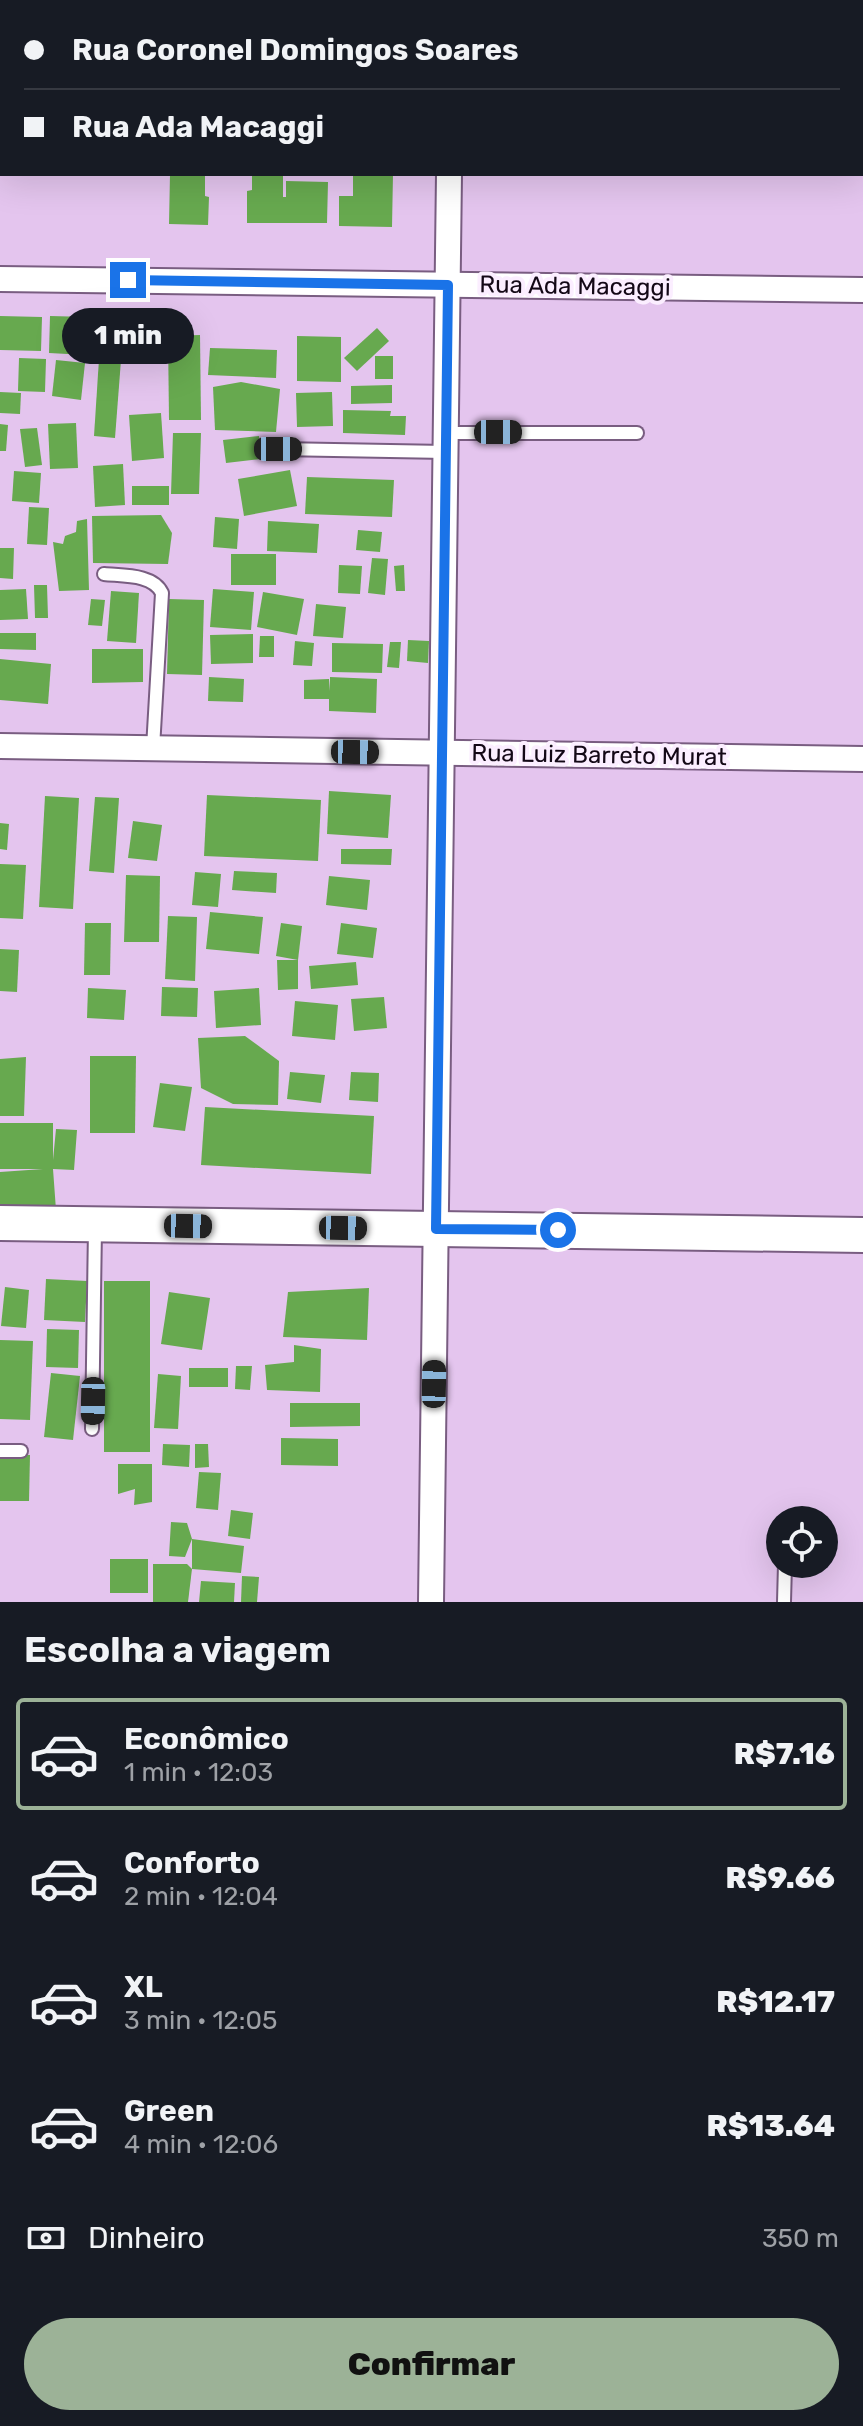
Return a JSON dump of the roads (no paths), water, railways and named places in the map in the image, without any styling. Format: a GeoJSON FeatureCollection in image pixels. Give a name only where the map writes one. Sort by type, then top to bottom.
{"type":"FeatureCollection","features":[{"type":"Feature","properties":{"kind":"street"},"geometry":{"type":"LineString","coordinates":[[431,1602],[449,176]]}},
{"type":"Feature","properties":{"kind":"street","name":"Rua Ada Macaggi"},"geometry":{"type":"LineString","coordinates":[[0,279],[863,290]]}},
{"type":"Feature","properties":{"kind":"street","name":"Rua Luiz Barreto Murat"},"geometry":{"type":"LineString","coordinates":[[0,746],[863,759]]}},
{"type":"Feature","properties":{"kind":"street"},"geometry":{"type":"LineString","coordinates":[[0,1223],[863,1235]]}},
{"type":"Feature","properties":{"kind":"lane"},"geometry":{"type":"LineString","coordinates":[[278,449],[637,433]]}},
{"type":"Feature","properties":{"kind":"lane"},"geometry":{"type":"LineString","coordinates":[[104,574],[150,580],[158,585],[162,593],[153,748]]}},
{"type":"Feature","properties":{"kind":"lane"},"geometry":{"type":"LineString","coordinates":[[92,1429],[95,1224]]}},
{"type":"Feature","properties":{"kind":"lane"},"geometry":{"type":"LineString","coordinates":[[0,1451],[21,1451]]}},
{"type":"Feature","properties":{"kind":"lane"},"geometry":{"type":"LineString","coordinates":[[784,1602],[785,1578]]}}]}
